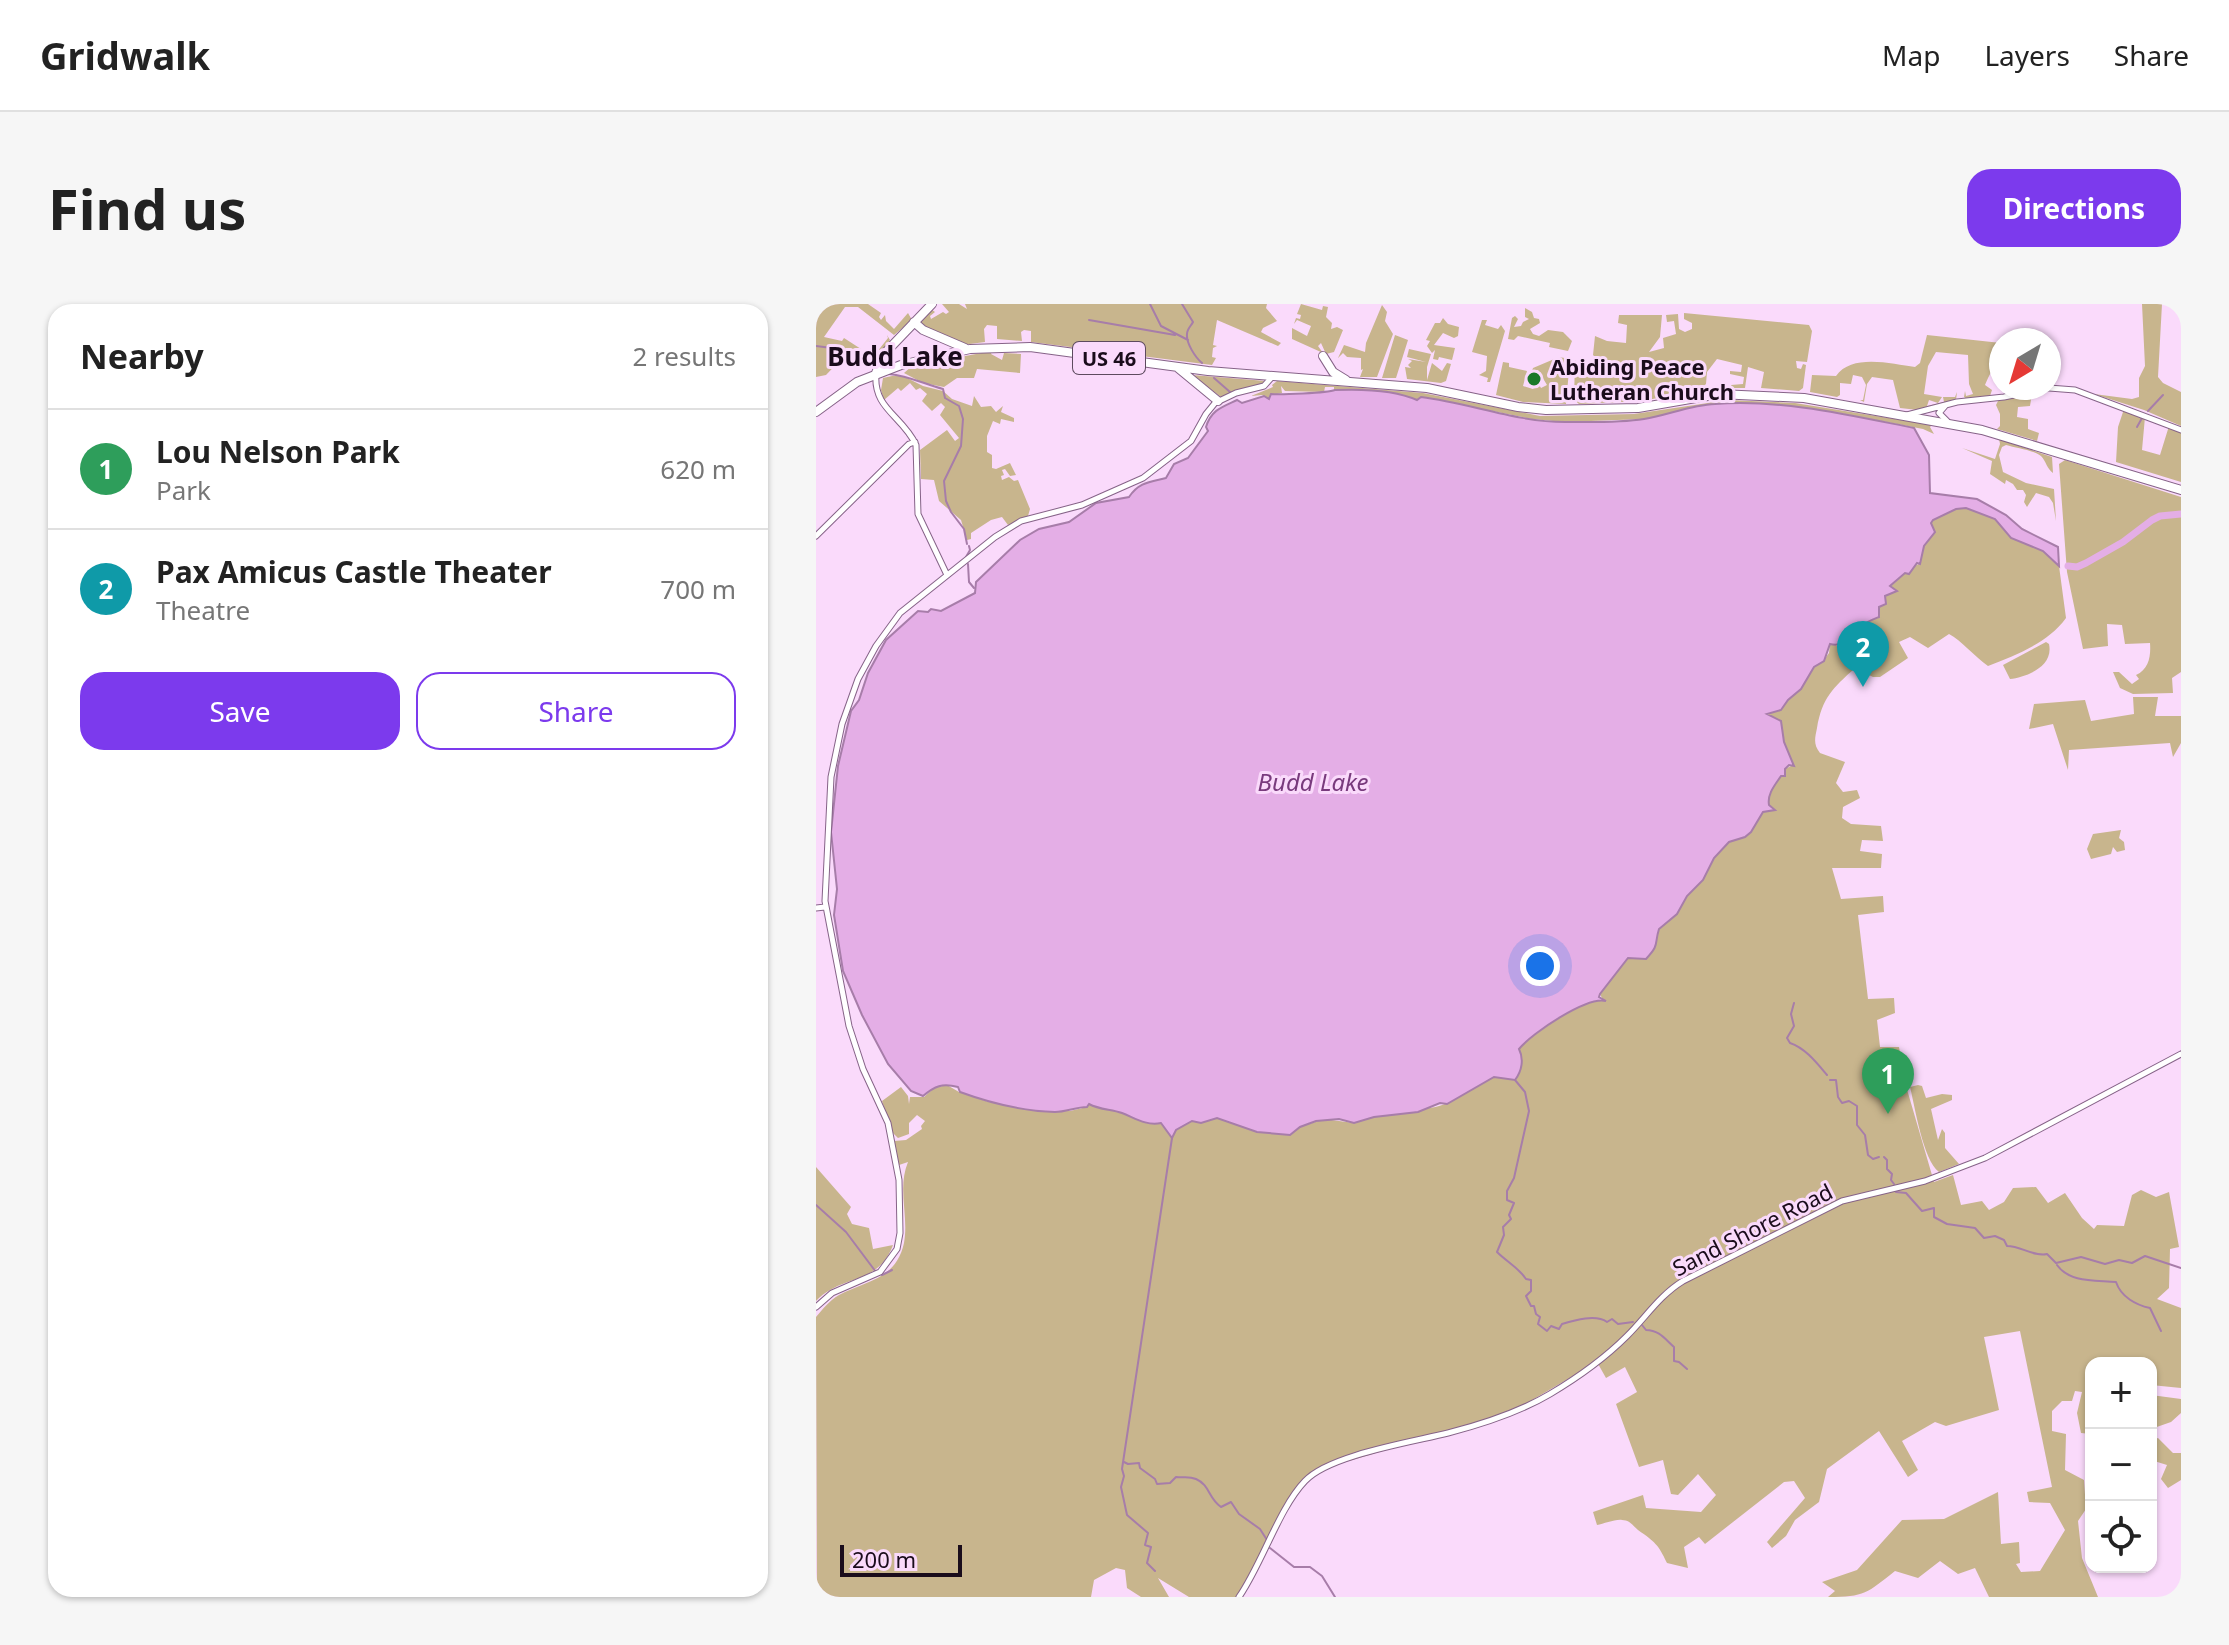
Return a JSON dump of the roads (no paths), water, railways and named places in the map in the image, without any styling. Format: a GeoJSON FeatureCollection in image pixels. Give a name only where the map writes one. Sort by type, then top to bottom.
{"type":"FeatureCollection","features":[{"type":"Feature","properties":{"kind":"main road"},"geometry":{"type":"LineString","coordinates":[[876,373],[884,354],[932,304]]}},
{"type":"Feature","properties":{"kind":"main road"},"geometry":{"type":"LineString","coordinates":[[914,322],[923,330],[970,349]]}},
{"type":"Feature","properties":{"kind":"main road","name":"US 46"},"geometry":{"type":"LineString","coordinates":[[816,412],[844,390],[876,373],[917,360],[970,349],[1030,347],[1177,367],[1434,389],[1546,410],[1638,408],[1704,395],[1810,399],[1991,432],[2181,490]]}},
{"type":"Feature","properties":{"kind":"main road"},"geometry":{"type":"LineString","coordinates":[[1323,356],[1333,372],[1350,382]]}},
{"type":"Feature","properties":{"kind":"main road"},"geometry":{"type":"LineString","coordinates":[[1177,367],[1218,401]]}},
{"type":"Feature","properties":{"kind":"street"},"geometry":{"type":"LineString","coordinates":[[876,373],[876,394],[915,442],[918,514],[947,575]]}},
{"type":"Feature","properties":{"kind":"street"},"geometry":{"type":"LineString","coordinates":[[816,1307],[834,1292],[880,1272],[897,1249],[901,1230],[899,1180],[889,1128],[854,1044],[825,907],[829,786],[851,694],[871,654],[894,619],[912,601],[995,537],[1021,521],[1082,505],[1148,475],[1191,441],[1207,412],[1218,401],[1264,386],[1273,376]]}},
{"type":"Feature","properties":{"kind":"street"},"geometry":{"type":"LineString","coordinates":[[2061,388],[2073,389],[2181,430]]}},
{"type":"Feature","properties":{"kind":"street"},"geometry":{"type":"LineString","coordinates":[[1906,416],[1946,405],[1989,399]]}},
{"type":"Feature","properties":{"kind":"street"},"geometry":{"type":"LineString","coordinates":[[1946,405],[1939,413],[1948,423]]}},
{"type":"Feature","properties":{"kind":"street"},"geometry":{"type":"LineString","coordinates":[[816,536],[909,444],[915,442]]}},
{"type":"Feature","properties":{"kind":"street"},"geometry":{"type":"LineString","coordinates":[[816,908],[825,907]]}},
{"type":"Feature","properties":{"kind":"street","name":"Sand Shore Road"},"geometry":{"type":"LineString","coordinates":[[1239,1597],[1298,1488],[1315,1472],[1368,1453],[1464,1429],[1518,1411],[1573,1379],[1607,1354],[1662,1296],[1679,1284],[1821,1210],[1855,1196],[1925,1181],[1985,1158],[2181,1054]]}},
{"type":"Feature","properties":{"kind":"water","name":"Budd Lake"},"geometry":{"type":"Polygon","coordinates":[[[1335,390],[1388,392],[1417,400],[1421,397],[1547,421],[1634,420],[1697,406],[1740,403],[1815,409],[1914,428],[1929,455],[1930,493],[1977,499],[2006,515],[2022,529],[2058,547],[2059,566],[2043,551],[2011,538],[1995,519],[1966,508],[1956,509],[1933,520],[1931,523],[1935,532],[1924,546],[1920,564],[1917,563],[1909,574],[1905,573],[1890,586],[1897,591],[1885,596],[1886,604],[1879,607],[1879,617],[1844,642],[1830,644],[1824,661],[1814,667],[1801,689],[1781,710],[1767,714],[1781,721],[1784,742],[1794,766],[1789,765],[1785,769],[1785,776],[1781,776],[1770,793],[1769,805],[1775,810],[1763,812],[1751,832],[1729,842],[1714,858],[1703,880],[1687,896],[1677,914],[1659,929],[1655,947],[1646,959],[1628,958],[1600,994],[1599,997],[1606,1001],[1586,1004],[1574,1010],[1547,1025],[1519,1049],[1522,1065],[1515,1080],[1494,1077],[1447,1104],[1440,1103],[1418,1112],[1374,1117],[1354,1123],[1339,1119],[1316,1121],[1290,1135],[1257,1132],[1217,1118],[1201,1123],[1192,1121],[1176,1130],[1172,1138],[1161,1123],[1145,1122],[1089,1104],[1087,1107],[1055,1112],[983,1100],[947,1085],[939,1086],[923,1096],[911,1091],[888,1064],[862,1015],[843,971],[834,915],[837,889],[831,832],[838,766],[851,711],[886,640],[918,611],[941,611],[975,593],[976,582],[1020,540],[1039,529],[1069,522],[1096,503],[1129,497],[1141,485],[1166,478],[1174,464],[1188,458],[1208,431],[1206,427],[1211,417],[1222,407],[1237,400],[1242,403],[1264,396],[1269,399],[1271,394],[1335,390]]]}},
{"type":"Feature","properties":{"kind":"waterway"},"geometry":{"type":"LineString","coordinates":[[1150,304],[1161,326],[1188,340]]}},
{"type":"Feature","properties":{"kind":"waterway"},"geometry":{"type":"LineString","coordinates":[[1182,304],[1193,322],[1187,332],[1188,341],[1202,363]]}},
{"type":"Feature","properties":{"kind":"waterway"},"geometry":{"type":"LineString","coordinates":[[1089,320],[1175,335]]}},
{"type":"Feature","properties":{"kind":"waterway"},"geometry":{"type":"LineString","coordinates":[[816,346],[848,350],[871,365]]}},
{"type":"Feature","properties":{"kind":"waterway"},"geometry":{"type":"LineString","coordinates":[[889,374],[943,389],[945,398],[959,406],[963,419],[961,446],[944,481],[946,501],[964,529],[967,544]]}},
{"type":"Feature","properties":{"kind":"waterway"},"geometry":{"type":"LineString","coordinates":[[1214,378],[1230,392]]}},
{"type":"Feature","properties":{"kind":"waterway"},"geometry":{"type":"LineString","coordinates":[[2148,411],[2163,395]]}},
{"type":"Feature","properties":{"kind":"waterway"},"geometry":{"type":"LineString","coordinates":[[2137,427],[2142,418]]}},
{"type":"Feature","properties":{"kind":"waterway"},"geometry":{"type":"LineString","coordinates":[[2068,566],[2077,567],[2086,563],[2160,516],[2181,514]]}},
{"type":"Feature","properties":{"kind":"waterway"},"geometry":{"type":"LineString","coordinates":[[966,557],[969,546]]}},
{"type":"Feature","properties":{"kind":"waterway"},"geometry":{"type":"LineString","coordinates":[[968,564],[969,582],[974,588]]}},
{"type":"Feature","properties":{"kind":"waterway"},"geometry":{"type":"LineString","coordinates":[[1794,1003],[1791,1014],[1794,1026],[1787,1038],[1810,1056],[1827,1075]]}},
{"type":"Feature","properties":{"kind":"waterway"},"geometry":{"type":"LineString","coordinates":[[1515,1080],[1525,1092],[1529,1111],[1514,1178],[1507,1191],[1507,1200],[1514,1203],[1509,1215],[1511,1219],[1503,1227],[1504,1235],[1497,1252],[1526,1279],[1531,1280],[1531,1291],[1526,1296],[1540,1317],[1538,1324],[1547,1331],[1551,1326],[1559,1329],[1562,1324],[1585,1318],[1607,1322],[1612,1319],[1618,1324],[1633,1322]]}},
{"type":"Feature","properties":{"kind":"waterway"},"geometry":{"type":"LineString","coordinates":[[1830,1080],[1836,1080],[1842,1103],[1849,1101],[1857,1106],[1857,1125],[1865,1135],[1868,1155],[1873,1159],[1879,1157]]}},
{"type":"Feature","properties":{"kind":"waterway"},"geometry":{"type":"LineString","coordinates":[[1155,1571],[1147,1563],[1151,1547],[1145,1545],[1148,1533],[1127,1515],[1121,1487],[1172,1138]]}},
{"type":"Feature","properties":{"kind":"waterway"},"geometry":{"type":"LineString","coordinates":[[1884,1157],[1894,1184]]}},
{"type":"Feature","properties":{"kind":"waterway"},"geometry":{"type":"LineString","coordinates":[[1896,1192],[1906,1193],[1922,1211],[1934,1208],[1934,1217],[1947,1224],[1975,1228],[1984,1238],[1995,1236],[2004,1240],[2007,1246],[2047,1254],[2056,1263],[2081,1257],[2105,1264],[2119,1260],[2132,1263],[2145,1256],[2181,1268]]}},
{"type":"Feature","properties":{"kind":"waterway"},"geometry":{"type":"LineString","coordinates":[[816,1205],[846,1232],[876,1272]]}},
{"type":"Feature","properties":{"kind":"waterway"},"geometry":{"type":"LineString","coordinates":[[2057,1265],[2076,1278],[2116,1282],[2130,1300],[2150,1308],[2161,1331]]}},
{"type":"Feature","properties":{"kind":"waterway"},"geometry":{"type":"LineString","coordinates":[[882,1275],[892,1270]]}},
{"type":"Feature","properties":{"kind":"waterway"},"geometry":{"type":"LineString","coordinates":[[1642,1325],[1674,1347],[1674,1361],[1687,1369]]}},
{"type":"Feature","properties":{"kind":"waterway"},"geometry":{"type":"LineString","coordinates":[[1124,1462],[1139,1463],[1140,1468],[1157,1484],[1170,1483],[1176,1477],[1196,1479],[1221,1507],[1231,1502],[1239,1514],[1260,1529],[1267,1540]]}},
{"type":"Feature","properties":{"kind":"waterway"},"geometry":{"type":"LineString","coordinates":[[1270,1548],[1294,1567],[1310,1567],[1322,1576],[1335,1597]]}},
{"type":"Feature","properties":{"kind":"place","name":"Abiding Peace Lutheran Church"},"geometry":{"type":"Point","coordinates":[1534,379]}},
{"type":"Feature","properties":{"kind":"place","name":"Pax Amicus Castle Theater"},"geometry":{"type":"Point","coordinates":[1863,687]}},
{"type":"Feature","properties":{"kind":"place","name":"Lou Nelson Park"},"geometry":{"type":"Point","coordinates":[1888,1114]}},
{"type":"Feature","properties":{"kind":"district","name":"Budd Lake"},"geometry":{"type":"Point","coordinates":[895,356]}}]}
